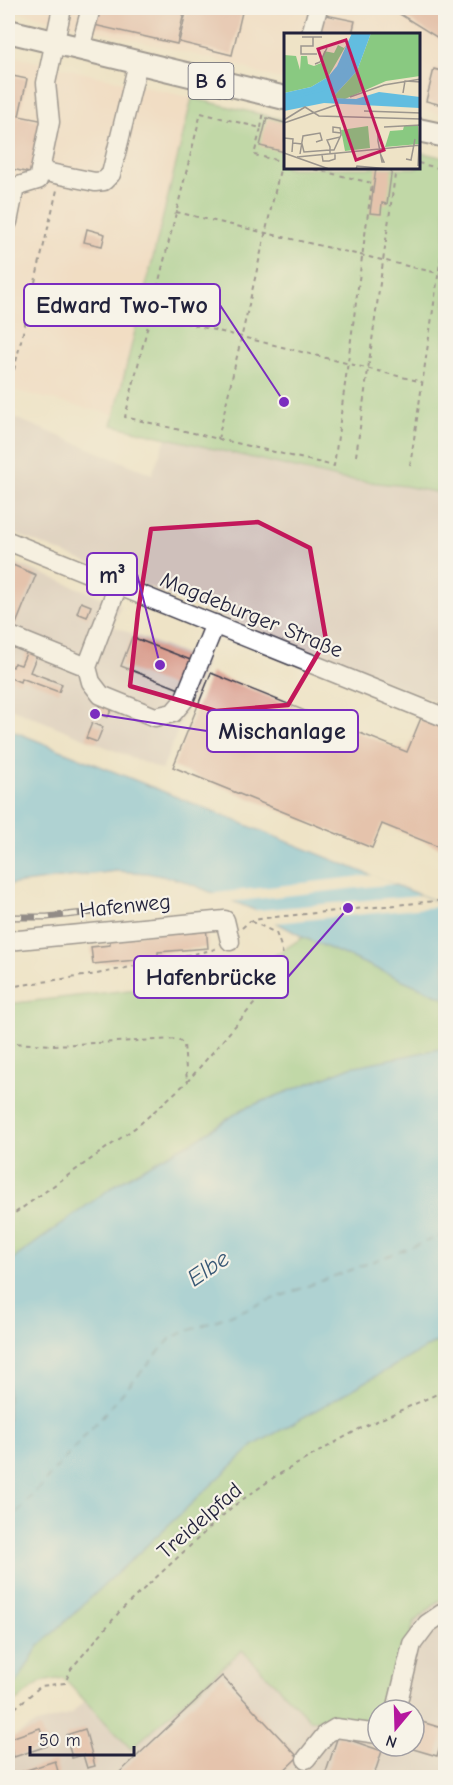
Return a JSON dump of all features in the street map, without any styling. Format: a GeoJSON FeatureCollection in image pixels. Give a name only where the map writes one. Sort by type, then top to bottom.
{"type":"FeatureCollection","features":[{"type":"Feature","properties":{"kind":"main road","name":"B 6"},"geometry":{"type":"LineString","coordinates":[[8,32],[284,98]]}},
{"type":"Feature","properties":{"kind":"main road"},"geometry":{"type":"LineString","coordinates":[[420,130],[446,136]]}},
{"type":"Feature","properties":{"kind":"street"},"geometry":{"type":"LineString","coordinates":[[8,222],[15,187],[38,180],[50,122],[46,83],[62,8]]}},
{"type":"Feature","properties":{"kind":"street"},"geometry":{"type":"LineString","coordinates":[[80,49],[91,8]]}},
{"type":"Feature","properties":{"kind":"street"},"geometry":{"type":"LineString","coordinates":[[311,33],[318,8]]}},
{"type":"Feature","properties":{"kind":"street"},"geometry":{"type":"LineString","coordinates":[[40,171],[95,182],[104,181],[111,174],[138,63]]}},
{"type":"Feature","properties":{"kind":"street","name":"Magdeburger Straße"},"geometry":{"type":"LineString","coordinates":[[8,541],[446,718]]}},
{"type":"Feature","properties":{"kind":"street"},"geometry":{"type":"LineString","coordinates":[[118,585],[87,667],[91,682],[101,695],[155,717],[173,713],[184,700],[215,624]]}},
{"type":"Feature","properties":{"kind":"street"},"geometry":{"type":"LineString","coordinates":[[8,635],[87,667]]}},
{"type":"Feature","properties":{"kind":"street","name":"Hafenweg"},"geometry":{"type":"LineString","coordinates":[[8,941],[225,920],[230,941]]}},
{"type":"Feature","properties":{"kind":"street"},"geometry":{"type":"LineString","coordinates":[[399,1698],[412,1644],[426,1624],[446,1611]]}},
{"type":"Feature","properties":{"kind":"street"},"geometry":{"type":"LineString","coordinates":[[306,1759],[326,1734],[336,1728],[366,1732]]}},
{"type":"Feature","properties":{"kind":"path"},"geometry":{"type":"LineString","coordinates":[[218,440],[283,162],[254,155],[264,111]]}},
{"type":"Feature","properties":{"kind":"path"},"geometry":{"type":"LineString","coordinates":[[261,128],[201,113],[125,417],[334,466],[372,183],[318,170]]}},
{"type":"Feature","properties":{"kind":"path"},"geometry":{"type":"LineString","coordinates":[[420,164],[446,170]]}},
{"type":"Feature","properties":{"kind":"path"},"geometry":{"type":"LineString","coordinates":[[356,456],[396,170]]}},
{"type":"Feature","properties":{"kind":"path"},"geometry":{"type":"LineString","coordinates":[[14,370],[61,175]]}},
{"type":"Feature","properties":{"kind":"path"},"geometry":{"type":"LineString","coordinates":[[176,212],[446,275]]}},
{"type":"Feature","properties":{"kind":"path"},"geometry":{"type":"LineString","coordinates":[[410,466],[446,222]]}},
{"type":"Feature","properties":{"kind":"path"},"geometry":{"type":"LineString","coordinates":[[150,314],[422,381]]}},
{"type":"Feature","properties":{"kind":"path"},"geometry":{"type":"LineString","coordinates":[[8,987],[97,974],[212,950],[230,941],[250,921],[265,918],[446,900]]}},
{"type":"Feature","properties":{"kind":"path"},"geometry":{"type":"LineString","coordinates":[[8,1218],[138,1125],[187,1082],[272,983],[281,967],[284,954],[276,933],[250,921]]}},
{"type":"Feature","properties":{"kind":"path"},"geometry":{"type":"LineString","coordinates":[[8,1043],[54,1045],[178,1039],[184,1044],[187,1082]]}},
{"type":"Feature","properties":{"kind":"path","name":"Treidelpfad"},"geometry":{"type":"LineString","coordinates":[[8,1714],[41,1686],[65,1683],[71,1669],[121,1610],[231,1507],[276,1476],[359,1429],[446,1390]]}},
{"type":"Feature","properties":{"kind":"highlighted area"},"geometry":{"type":"Polygon","coordinates":[[[258,522],[310,548],[326,640],[288,705],[216,711],[130,686],[138,612],[151,529],[258,522]]]}},
{"type":"Feature","properties":{"kind":"shaded area"},"geometry":{"type":"Polygon","coordinates":[[[445,8],[445,115],[420,109],[420,33],[284,33],[284,80],[260,74],[241,66],[8,9],[445,8]]]}},
{"type":"Feature","properties":{"kind":"shaded area"},"geometry":{"type":"Polygon","coordinates":[[[8,55],[192,98],[115,415],[8,389],[8,55]]]}},
{"type":"Feature","properties":{"kind":"shaded area"},"geometry":{"type":"Polygon","coordinates":[[[8,415],[152,474],[166,438],[342,479],[405,486],[445,494],[445,705],[8,531],[8,415]]]}},
{"type":"Feature","properties":{"kind":"shaded area"},"geometry":{"type":"Polygon","coordinates":[[[8,560],[121,605],[113,626],[205,663],[162,770],[8,707],[8,560]]]}},
{"type":"Feature","properties":{"kind":"shaded area"},"geometry":{"type":"Polygon","coordinates":[[[445,1596],[445,1777],[8,1778],[8,1740],[34,1725],[71,1714],[85,1700],[132,1749],[242,1649],[309,1719],[366,1726],[366,1758],[426,1758],[426,1698],[394,1698],[414,1622],[445,1596]]]}},
{"type":"Feature","properties":{"kind":"green space"},"geometry":{"type":"Polygon","coordinates":[[[192,98],[284,120],[284,170],[420,170],[420,152],[445,158],[445,494],[405,486],[342,479],[112,425],[192,98]]]}},
{"type":"Feature","properties":{"kind":"green space"},"geometry":{"type":"Polygon","coordinates":[[[303,937],[445,998],[445,1048],[351,1067],[243,1109],[194,1141],[118,1183],[8,1263],[8,1004],[242,977],[303,937]]]}},
{"type":"Feature","properties":{"kind":"green space"},"geometry":{"type":"Polygon","coordinates":[[[445,1337],[445,1596],[414,1622],[394,1698],[366,1698],[366,1728],[309,1719],[242,1650],[131,1749],[63,1678],[41,1682],[8,1708],[8,1694],[38,1647],[254,1445],[445,1337]]]}},
{"type":"Feature","properties":{"kind":"water"},"geometry":{"type":"Polygon","coordinates":[[[8,729],[445,905],[445,998],[303,937],[252,909],[181,880],[147,873],[116,871],[8,885],[8,729]]]}},
{"type":"Feature","properties":{"kind":"water","name":"Elbe"},"geometry":{"type":"Polygon","coordinates":[[[445,1048],[445,1337],[254,1445],[38,1647],[8,1694],[8,1263],[118,1183],[194,1141],[243,1109],[351,1067],[445,1048]]]}},
{"type":"Feature","properties":{"kind":"pier"},"geometry":{"type":"Polygon","coordinates":[[[373,875],[394,884],[228,902],[208,894],[373,875]]]}},
{"type":"Feature","properties":{"kind":"pier"},"geometry":{"type":"Polygon","coordinates":[[[420,895],[445,906],[274,923],[249,911],[420,895]]]}},
{"type":"Feature","properties":{"kind":"building"},"geometry":{"type":"Polygon","coordinates":[[[98,8],[185,8],[177,44],[94,25],[98,8]]]}},
{"type":"Feature","properties":{"kind":"building"},"geometry":{"type":"Polygon","coordinates":[[[187,8],[243,8],[232,55],[179,42],[187,8]]]}},
{"type":"Feature","properties":{"kind":"building"},"geometry":{"type":"Polygon","coordinates":[[[390,8],[446,8],[446,43],[390,8]]]}},
{"type":"Feature","properties":{"kind":"building"},"geometry":{"type":"Polygon","coordinates":[[[321,14],[355,21],[352,33],[317,33],[321,14]]]}},
{"type":"Feature","properties":{"kind":"building"},"geometry":{"type":"Polygon","coordinates":[[[434,69],[446,72],[446,106],[426,101],[434,69]]]}},
{"type":"Feature","properties":{"kind":"building"},"geometry":{"type":"Polygon","coordinates":[[[8,75],[27,79],[19,116],[45,121],[34,174],[8,168],[8,75]]]}},
{"type":"Feature","properties":{"kind":"building"},"geometry":{"type":"Polygon","coordinates":[[[267,118],[284,123],[284,152],[260,146],[267,118]]]}},
{"type":"Feature","properties":{"kind":"building"},"geometry":{"type":"Polygon","coordinates":[[[376,170],[392,170],[387,204],[382,203],[381,214],[370,213],[376,170]]]}},
{"type":"Feature","properties":{"kind":"building"},"geometry":{"type":"Polygon","coordinates":[[[87,229],[105,234],[102,246],[84,242],[87,229]]]}},
{"type":"Feature","properties":{"kind":"building"},"geometry":{"type":"Polygon","coordinates":[[[8,563],[36,575],[16,624],[8,620],[8,563]]]}},
{"type":"Feature","properties":{"kind":"building"},"geometry":{"type":"Polygon","coordinates":[[[81,602],[91,606],[87,617],[77,613],[81,602]]]}},
{"type":"Feature","properties":{"kind":"building"},"geometry":{"type":"Polygon","coordinates":[[[132,637],[193,661],[182,690],[121,666],[132,637]]]}},
{"type":"Feature","properties":{"kind":"building"},"geometry":{"type":"Polygon","coordinates":[[[27,651],[37,655],[30,672],[62,684],[59,692],[21,678],[20,682],[8,677],[8,665],[13,667],[14,663],[21,665],[27,651]]]}},
{"type":"Feature","properties":{"kind":"building"},"geometry":{"type":"Polygon","coordinates":[[[211,673],[407,752],[421,718],[446,728],[446,850],[382,824],[372,848],[173,767],[211,673]]]}},
{"type":"Feature","properties":{"kind":"building"},"geometry":{"type":"Polygon","coordinates":[[[102,701],[113,706],[108,717],[97,713],[102,701]]]}},
{"type":"Feature","properties":{"kind":"building"},"geometry":{"type":"Polygon","coordinates":[[[92,723],[103,727],[97,742],[86,738],[92,723]]]}},
{"type":"Feature","properties":{"kind":"building"},"geometry":{"type":"Polygon","coordinates":[[[206,926],[208,948],[158,952],[158,958],[93,964],[91,947],[110,945],[110,938],[206,926]]]}},
{"type":"Feature","properties":{"kind":"building"},"geometry":{"type":"Polygon","coordinates":[[[222,1676],[298,1757],[276,1778],[125,1778],[120,1772],[222,1676]]]}},
{"type":"Feature","properties":{"kind":"building"},"geometry":{"type":"Polygon","coordinates":[[[426,1723],[445,1729],[437,1756],[426,1753],[426,1723]]]}},
{"type":"Feature","properties":{"kind":"building"},"geometry":{"type":"Polygon","coordinates":[[[40,1728],[47,1746],[14,1757],[8,1739],[40,1728]]]}},
{"type":"Feature","properties":{"kind":"building"},"geometry":{"type":"Polygon","coordinates":[[[85,1729],[95,1766],[87,1768],[83,1755],[72,1758],[66,1735],[85,1729]]]}},
{"type":"Feature","properties":{"kind":"building"},"geometry":{"type":"Polygon","coordinates":[[[338,1736],[366,1746],[366,1758],[380,1758],[373,1778],[324,1778],[338,1736]]]}},
{"type":"Feature","properties":{"kind":"building"},"geometry":{"type":"Polygon","coordinates":[[[55,1761],[60,1778],[8,1778],[8,1776],[55,1761]]]}},
{"type":"Feature","properties":{"kind":"ferry route"},"geometry":{"type":"LineString","coordinates":[[8,1523],[172,1337],[446,1234]]}},
{"type":"Feature","properties":{"kind":"railway"},"geometry":{"type":"LineString","coordinates":[[8,917],[47,917],[121,909]]}},
{"type":"Feature","properties":{"kind":"place","name":"Edward Two-Two"},"geometry":{"type":"Point","coordinates":[284,402]}},
{"type":"Feature","properties":{"kind":"place","name":"m³"},"geometry":{"type":"Point","coordinates":[160,665]}},
{"type":"Feature","properties":{"kind":"place","name":"Mischanlage"},"geometry":{"type":"Point","coordinates":[95,714]}},
{"type":"Feature","properties":{"kind":"place","name":"Hafenbrücke"},"geometry":{"type":"Point","coordinates":[348,908]}}]}
